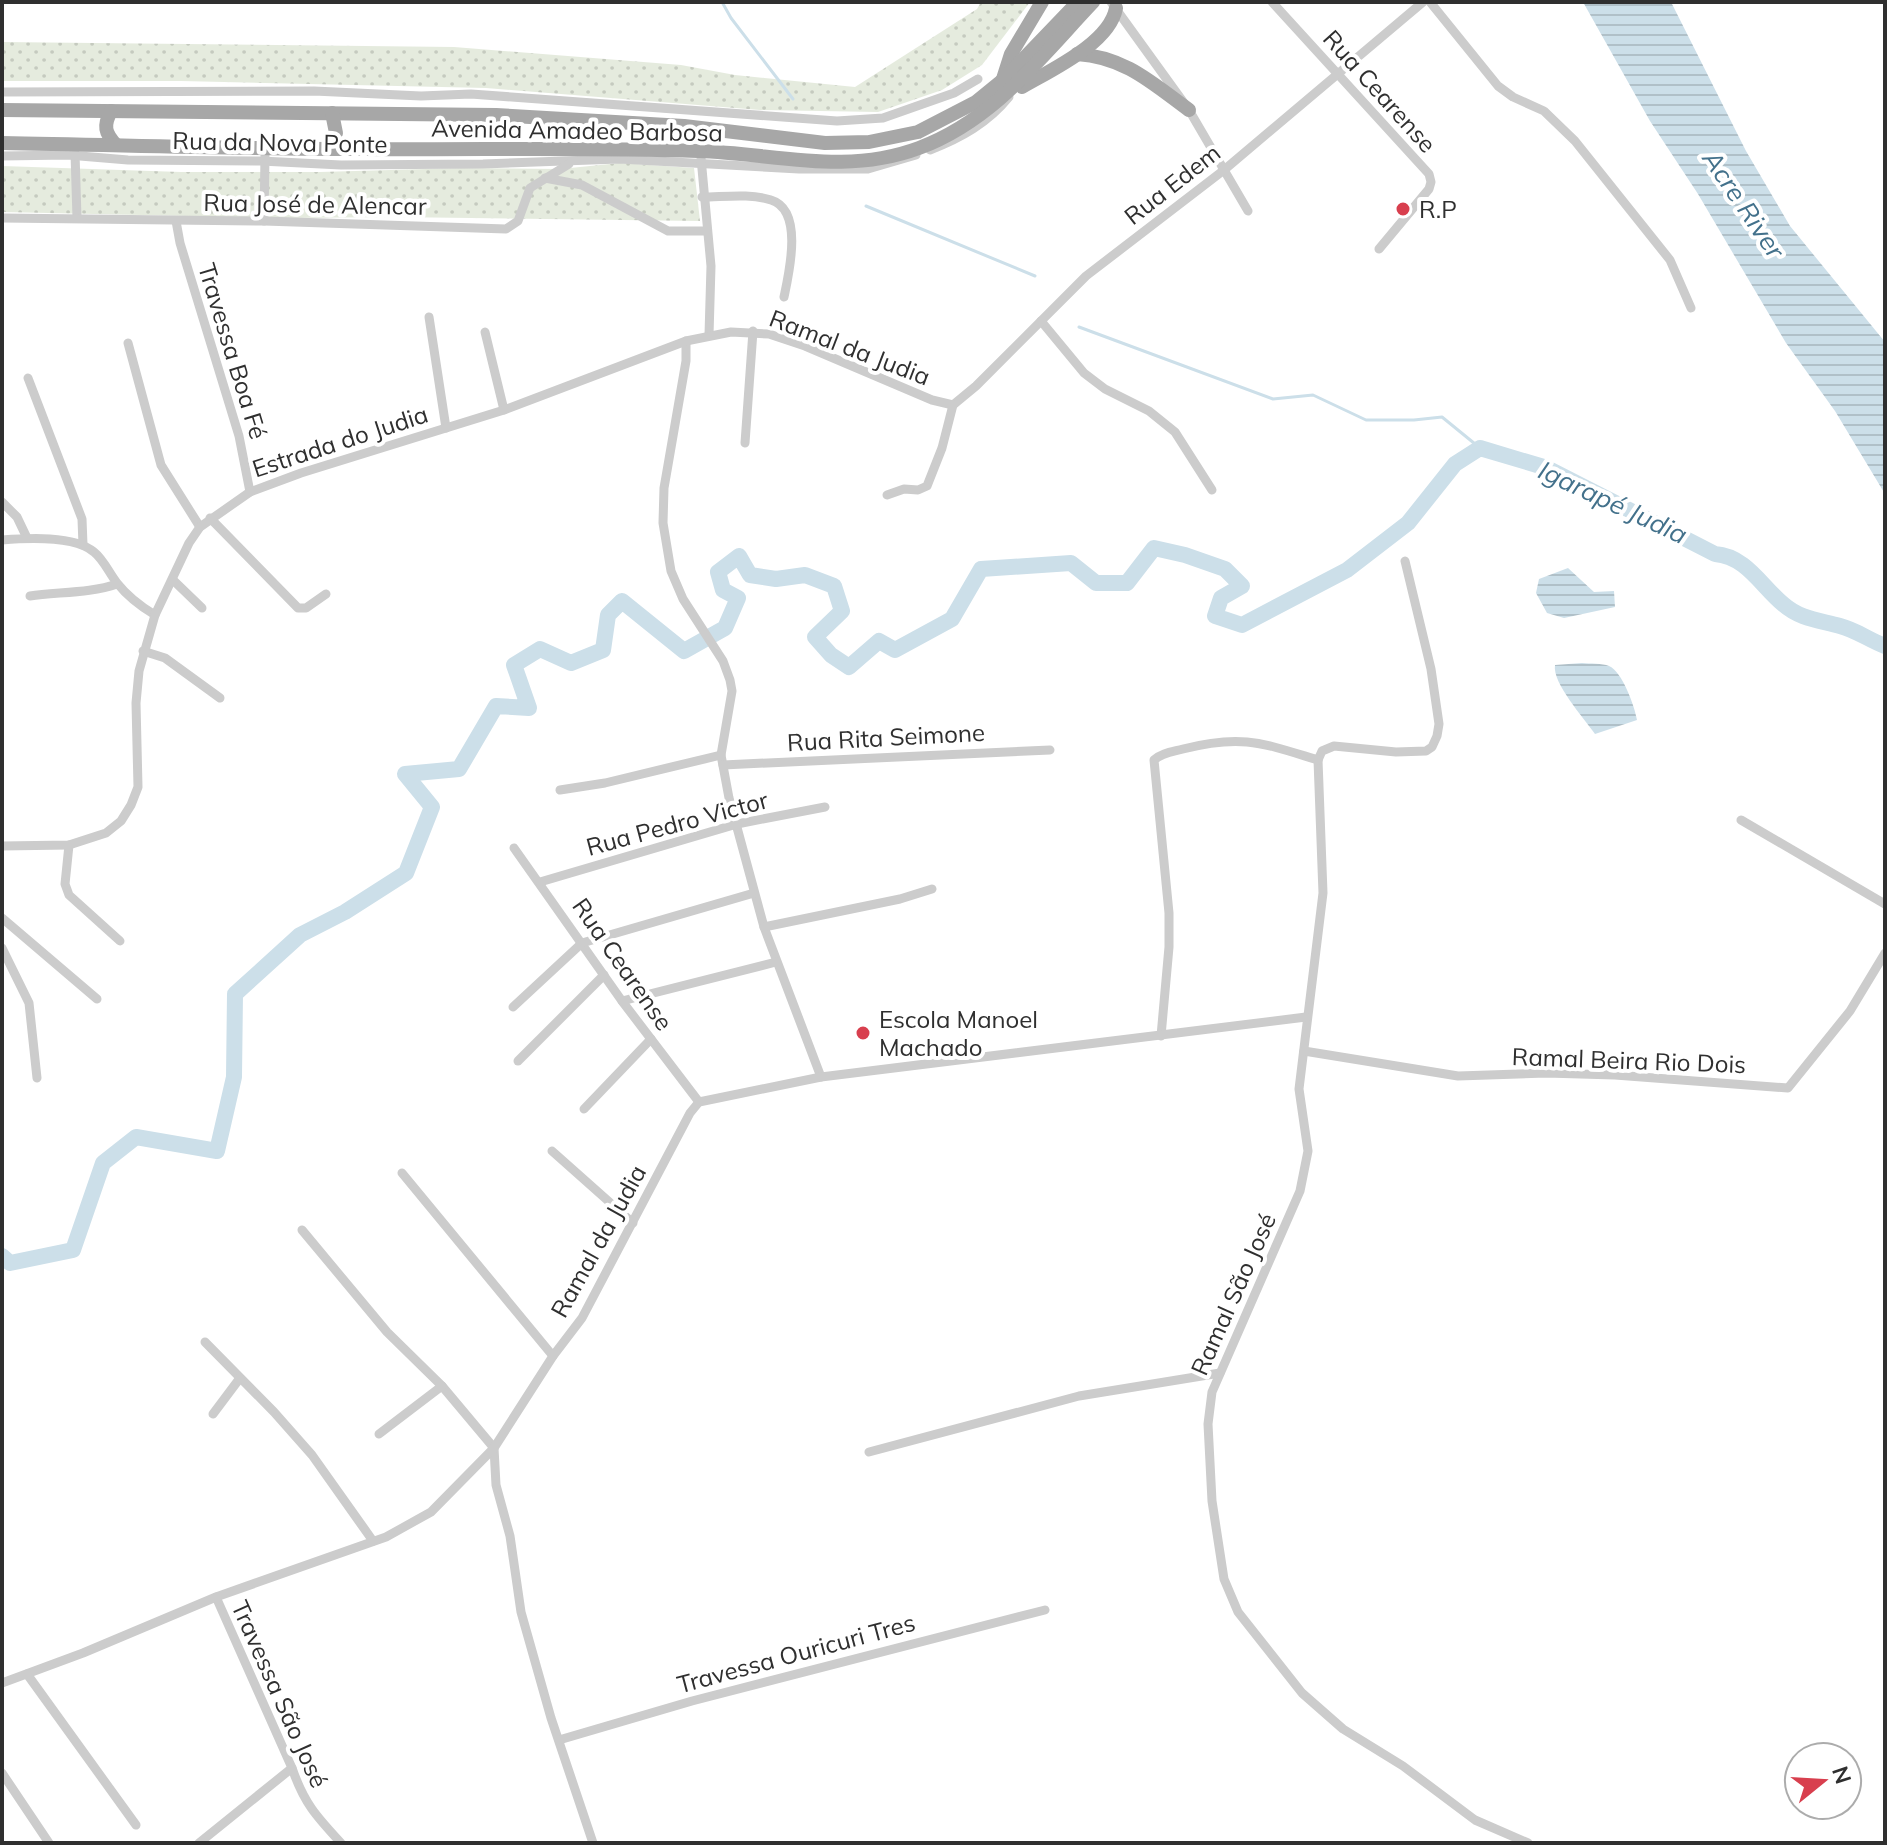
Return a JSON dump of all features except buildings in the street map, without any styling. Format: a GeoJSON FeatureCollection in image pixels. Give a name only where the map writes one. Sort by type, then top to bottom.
{"type":"FeatureCollection","features":[{"type":"Feature","properties":{"kind":"main road"},"geometry":{"type":"LineString","coordinates":[[1003,80],[1011,54],[1042,2]]}},
{"type":"Feature","properties":{"kind":"main road","name":"Avenida Amadeo Barbosa"},"geometry":{"type":"LineString","coordinates":[[2,110],[512,115],[684,126],[825,143],[869,142],[918,132],[976,102],[1083,5]]}},
{"type":"Feature","properties":{"kind":"main road","name":"Avenida Amadeo Barbosa"},"geometry":{"type":"LineString","coordinates":[[2,143],[75,150],[116,145],[265,154],[328,149],[591,150],[807,163],[885,158],[940,140],[1009,94],[1045,56],[1083,5]]}},
{"type":"Feature","properties":{"kind":"main road"},"geometry":{"type":"LineString","coordinates":[[1009,94],[1077,54],[1111,24],[1113,5]]}},
{"type":"Feature","properties":{"kind":"main road"},"geometry":{"type":"LineString","coordinates":[[1077,54],[1111,59],[1128,67],[1189,110]]}},
{"type":"Feature","properties":{"kind":"main road"},"geometry":{"type":"LineString","coordinates":[[111,111],[106,120],[106,131],[116,145]]}},
{"type":"Feature","properties":{"kind":"main road"},"geometry":{"type":"LineString","coordinates":[[328,149],[336,133],[332,113]]}},
{"type":"Feature","properties":{"kind":"street","name":"Rua Cearense"},"geometry":{"type":"LineString","coordinates":[[1272,2],[1423,167],[1431,182],[1429,189],[1379,249]]}},
{"type":"Feature","properties":{"kind":"street","name":"Rua Edem"},"geometry":{"type":"LineString","coordinates":[[953,405],[1086,276],[1224,170],[1423,2]]}},
{"type":"Feature","properties":{"kind":"street"},"geometry":{"type":"LineString","coordinates":[[1430,2],[1498,86],[1513,97],[1544,111],[1575,141],[1670,260],[1691,308]]}},
{"type":"Feature","properties":{"kind":"street"},"geometry":{"type":"LineString","coordinates":[[1113,5],[1189,110],[1248,211]]}},
{"type":"Feature","properties":{"kind":"street"},"geometry":{"type":"LineString","coordinates":[[2,92],[471,94],[837,121],[883,118],[954,93],[978,79]]}},
{"type":"Feature","properties":{"kind":"street"},"geometry":{"type":"LineString","coordinates":[[75,150],[77,218]]}},
{"type":"Feature","properties":{"kind":"street","name":"Rua da Nova Ponte"},"geometry":{"type":"LineString","coordinates":[[2,156],[75,150],[128,160],[265,154],[341,165],[700,157]]}},
{"type":"Feature","properties":{"kind":"street","name":"Rua José de Alencar"},"geometry":{"type":"LineString","coordinates":[[2,218],[264,221],[506,229],[518,221],[530,188],[591,150]]}},
{"type":"Feature","properties":{"kind":"street"},"geometry":{"type":"LineString","coordinates":[[264,221],[265,154]]}},
{"type":"Feature","properties":{"kind":"street"},"geometry":{"type":"LineString","coordinates":[[700,157],[711,266],[709,335]]}},
{"type":"Feature","properties":{"kind":"street"},"geometry":{"type":"LineString","coordinates":[[545,178],[582,185],[668,231],[706,231]]}},
{"type":"Feature","properties":{"kind":"street"},"geometry":{"type":"LineString","coordinates":[[702,197],[767,199],[781,207],[788,219],[792,249],[784,297]]}},
{"type":"Feature","properties":{"kind":"street","name":"Travessa Boa Fé"},"geometry":{"type":"LineString","coordinates":[[176,221],[239,436],[250,492]]}},
{"type":"Feature","properties":{"kind":"street"},"geometry":{"type":"LineString","coordinates":[[429,317],[446,428]]}},
{"type":"Feature","properties":{"kind":"street"},"geometry":{"type":"LineString","coordinates":[[1041,321],[1084,373],[1105,389],[1149,411],[1175,432],[1212,490]]}},
{"type":"Feature","properties":{"kind":"street"},"geometry":{"type":"LineString","coordinates":[[745,443],[753,331]]}},
{"type":"Feature","properties":{"kind":"street","name":"Ramal da Judia"},"geometry":{"type":"LineString","coordinates":[[686,341],[709,335],[753,331],[805,346],[922,396],[953,405]]}},
{"type":"Feature","properties":{"kind":"street"},"geometry":{"type":"LineString","coordinates":[[485,332],[504,410]]}},
{"type":"Feature","properties":{"kind":"street"},"geometry":{"type":"LineString","coordinates":[[686,341],[686,361],[664,488],[663,523],[671,571],[683,599],[723,661],[732,691],[722,760],[764,927],[821,1077]]}},
{"type":"Feature","properties":{"kind":"street","name":"Estrada do Judia"},"geometry":{"type":"LineString","coordinates":[[2,846],[36,848],[69,845],[106,833],[121,821],[138,787],[136,703],[143,651],[155,615],[189,543],[210,518],[250,492],[301,473],[504,410],[686,341]]}},
{"type":"Feature","properties":{"kind":"street"},"geometry":{"type":"LineString","coordinates":[[128,343],[161,465],[200,527]]}},
{"type":"Feature","properties":{"kind":"street"},"geometry":{"type":"LineString","coordinates":[[28,378],[82,519],[83,545]]}},
{"type":"Feature","properties":{"kind":"street"},"geometry":{"type":"LineString","coordinates":[[887,495],[927,486],[942,448],[953,405]]}},
{"type":"Feature","properties":{"kind":"street"},"geometry":{"type":"LineString","coordinates":[[2,502],[17,517],[27,538]]}},
{"type":"Feature","properties":{"kind":"street"},"geometry":{"type":"LineString","coordinates":[[210,518],[298,608],[306,608],[326,594]]}},
{"type":"Feature","properties":{"kind":"street"},"geometry":{"type":"LineString","coordinates":[[2,540],[27,538],[83,545],[96,553],[117,584],[135,603],[155,615]]}},
{"type":"Feature","properties":{"kind":"street"},"geometry":{"type":"LineString","coordinates":[[1161,1036],[1169,913],[1153,765],[1156,757],[1239,740],[1265,744],[1318,760],[1322,751],[1334,746],[1396,752],[1426,751],[1432,747],[1439,724],[1431,669],[1405,561]]}},
{"type":"Feature","properties":{"kind":"street"},"geometry":{"type":"LineString","coordinates":[[173,580],[202,608]]}},
{"type":"Feature","properties":{"kind":"street"},"geometry":{"type":"LineString","coordinates":[[30,596],[104,589],[117,584]]}},
{"type":"Feature","properties":{"kind":"street"},"geometry":{"type":"LineString","coordinates":[[143,651],[165,658],[220,698]]}},
{"type":"Feature","properties":{"kind":"street","name":"Rua Rita Seimone"},"geometry":{"type":"LineString","coordinates":[[722,760],[1050,750]]}},
{"type":"Feature","properties":{"kind":"street"},"geometry":{"type":"LineString","coordinates":[[560,790],[722,760]]}},
{"type":"Feature","properties":{"kind":"street","name":"Ramal São José"},"geometry":{"type":"LineString","coordinates":[[1318,760],[1323,893],[1299,1089],[1308,1151],[1300,1191],[1220,1373],[1209,1408],[1212,1501],[1224,1579],[1238,1612],[1302,1693],[1343,1729],[1403,1766],[1475,1820],[1528,1843]]}},
{"type":"Feature","properties":{"kind":"street","name":"Rua Pedro Victor"},"geometry":{"type":"LineString","coordinates":[[540,882],[737,824],[825,807]]}},
{"type":"Feature","properties":{"kind":"street"},"geometry":{"type":"LineString","coordinates":[[1741,820],[1885,904]]}},
{"type":"Feature","properties":{"kind":"street"},"geometry":{"type":"LineString","coordinates":[[69,845],[65,884],[69,895],[120,941]]}},
{"type":"Feature","properties":{"kind":"street","name":"Rua Cearense"},"geometry":{"type":"LineString","coordinates":[[514,848],[622,1001],[699,1102]]}},
{"type":"Feature","properties":{"kind":"street"},"geometry":{"type":"LineString","coordinates":[[764,927],[900,899],[932,889]]}},
{"type":"Feature","properties":{"kind":"street"},"geometry":{"type":"LineString","coordinates":[[513,1007],[582,943],[754,893]]}},
{"type":"Feature","properties":{"kind":"street"},"geometry":{"type":"LineString","coordinates":[[2,918],[97,999]]}},
{"type":"Feature","properties":{"kind":"street"},"geometry":{"type":"LineString","coordinates":[[2,948],[29,1003],[37,1078]]}},
{"type":"Feature","properties":{"kind":"street","name":"Ramal Beira Rio Dois"},"geometry":{"type":"LineString","coordinates":[[1304,1051],[1458,1076],[1601,1074],[1788,1088],[1850,1011],[1885,953]]}},
{"type":"Feature","properties":{"kind":"street"},"geometry":{"type":"LineString","coordinates":[[622,1001],[776,962]]}},
{"type":"Feature","properties":{"kind":"street"},"geometry":{"type":"LineString","coordinates":[[518,1061],[604,975]]}},
{"type":"Feature","properties":{"kind":"street"},"geometry":{"type":"LineString","coordinates":[[699,1102],[821,1077],[1306,1017]]}},
{"type":"Feature","properties":{"kind":"street"},"geometry":{"type":"LineString","coordinates":[[584,1109],[651,1039]]}},
{"type":"Feature","properties":{"kind":"street","name":"Ramal da Judia"},"geometry":{"type":"LineString","coordinates":[[2,1683],[216,1597],[373,1541],[431,1512],[494,1448],[553,1356],[582,1318],[690,1113],[699,1102]]}},
{"type":"Feature","properties":{"kind":"street"},"geometry":{"type":"LineString","coordinates":[[552,1151],[633,1223]]}},
{"type":"Feature","properties":{"kind":"street"},"geometry":{"type":"LineString","coordinates":[[402,1173],[553,1356]]}},
{"type":"Feature","properties":{"kind":"street"},"geometry":{"type":"LineString","coordinates":[[302,1230],[387,1332],[442,1386],[494,1448],[496,1485],[510,1536],[521,1612],[593,1843]]}},
{"type":"Feature","properties":{"kind":"street"},"geometry":{"type":"LineString","coordinates":[[205,1342],[312,1455],[373,1541]]}},
{"type":"Feature","properties":{"kind":"street"},"geometry":{"type":"LineString","coordinates":[[869,1452],[1079,1396],[1220,1373]]}},
{"type":"Feature","properties":{"kind":"street"},"geometry":{"type":"LineString","coordinates":[[213,1414],[240,1378]]}},
{"type":"Feature","properties":{"kind":"street"},"geometry":{"type":"LineString","coordinates":[[379,1434],[442,1386]]}},
{"type":"Feature","properties":{"kind":"street","name":"Travessa São José"},"geometry":{"type":"LineString","coordinates":[[216,1597],[308,1807],[341,1843]]}},
{"type":"Feature","properties":{"kind":"street","name":"Travessa Ouricuri Tres"},"geometry":{"type":"LineString","coordinates":[[559,1740],[723,1693],[1045,1610]]}},
{"type":"Feature","properties":{"kind":"street"},"geometry":{"type":"LineString","coordinates":[[27,1674],[136,1825]]}},
{"type":"Feature","properties":{"kind":"street"},"geometry":{"type":"LineString","coordinates":[[199,1843],[292,1768]]}},
{"type":"Feature","properties":{"kind":"street"},"geometry":{"type":"LineString","coordinates":[[2,1773],[49,1843]]}},
{"type":"Feature","properties":{"kind":"shaded area"},"geometry":{"type":"Polygon","coordinates":[[[981,2],[1030,2],[982,65],[942,90],[878,112],[760,110],[486,88],[181,81],[2,81],[2,42],[454,47],[681,65],[735,75],[855,87],[977,9],[981,2]]]}},
{"type":"Feature","properties":{"kind":"shaded area"},"geometry":{"type":"Polygon","coordinates":[[[620,163],[694,168],[700,221],[2,212],[2,166],[181,172],[320,172],[560,169],[620,163]]]}},
{"type":"Feature","properties":{"kind":"water","name":"Acre River"},"geometry":{"type":"Polygon","coordinates":[[[1583,2],[1671,2],[1746,151],[1790,226],[1885,342],[1885,494],[1835,411],[1786,343],[1698,194],[1650,121],[1583,2]]]}},
{"type":"Feature","properties":{"kind":"water"},"geometry":{"type":"Polygon","coordinates":[[[1568,568],[1594,592],[1614,591],[1615,607],[1564,618],[1547,613],[1536,593],[1539,579],[1568,568]]]}},
{"type":"Feature","properties":{"kind":"water"},"geometry":{"type":"Polygon","coordinates":[[[1603,664],[1614,669],[1627,690],[1637,720],[1595,734],[1563,691],[1555,672],[1555,665],[1603,664]]]}},
{"type":"Feature","properties":{"kind":"waterway"},"geometry":{"type":"LineString","coordinates":[[722,2],[793,99]]}},
{"type":"Feature","properties":{"kind":"waterway"},"geometry":{"type":"LineString","coordinates":[[866,206],[1035,276]]}},
{"type":"Feature","properties":{"kind":"waterway"},"geometry":{"type":"LineString","coordinates":[[1079,327],[1273,399],[1313,395],[1366,420],[1442,417],[1480,448]]}},
{"type":"Feature","properties":{"kind":"waterway","name":"Igarapé Judia"},"geometry":{"type":"LineString","coordinates":[[2,1256],[10,1263],[73,1250],[103,1163],[136,1137],[217,1151],[234,1077],[235,994],[300,935],[345,912],[406,873],[432,807],[405,774],[459,769],[496,706],[529,708],[514,665],[540,649],[571,663],[603,650],[608,615],[622,601],[684,651],[725,628],[738,598],[723,590],[718,572],[739,556],[750,575],[776,579],[805,575],[834,586],[842,611],[815,637],[831,655],[849,667],[879,641],[895,650],[952,619],[981,569],[1071,563],[1096,583],[1127,583],[1154,548],[1225,569],[1242,586],[1221,598],[1215,616],[1242,625],[1347,570],[1408,523],[1455,464],[1480,448],[1547,468],[1715,554],[1736,560],[1796,613],[1846,628],[1885,646]]}},
{"type":"Feature","properties":{"kind":"place","name":"R.P"},"geometry":{"type":"Point","coordinates":[1403,209]}},
{"type":"Feature","properties":{"kind":"place","name":"Escola Manoel Machado"},"geometry":{"type":"Point","coordinates":[863,1033]}}]}
